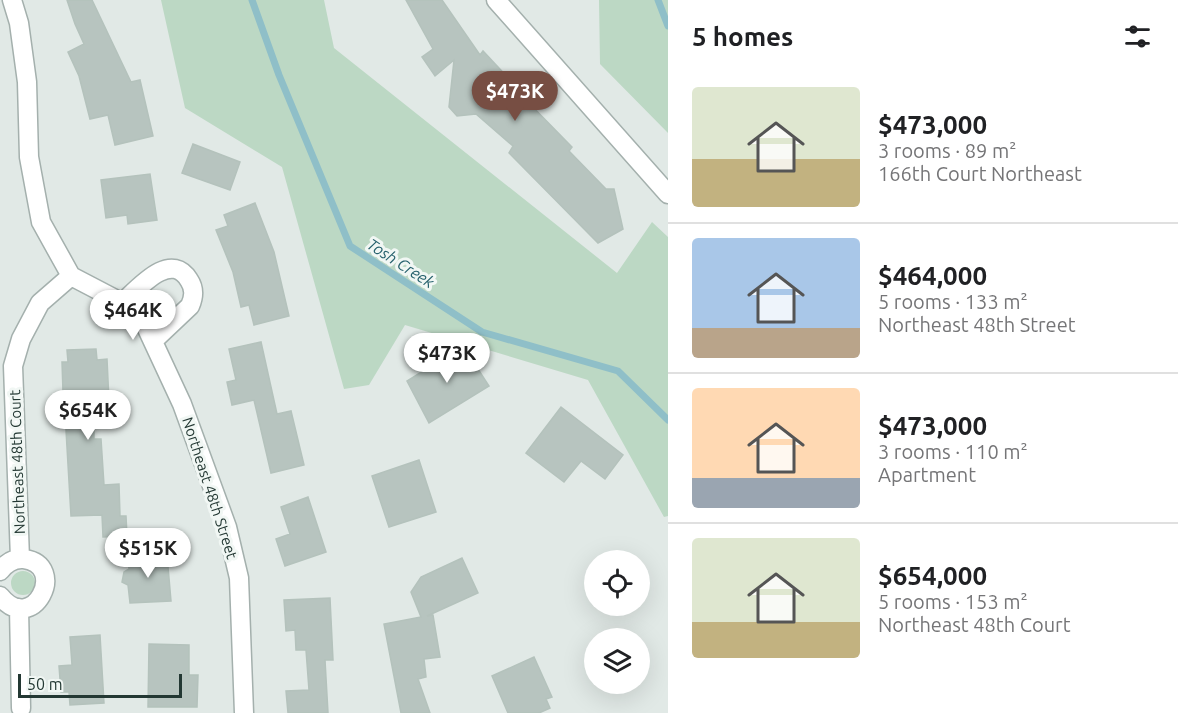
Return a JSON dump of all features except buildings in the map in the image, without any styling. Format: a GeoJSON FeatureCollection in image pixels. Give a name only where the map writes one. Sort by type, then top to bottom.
{"type":"FeatureCollection","features":[{"type":"Feature","properties":{"kind":"street"},"geometry":{"type":"LineString","coordinates":[[12,0],[19,23],[27,82],[29,157],[41,222],[71,276]]}},
{"type":"Feature","properties":{"kind":"street"},"geometry":{"type":"LineString","coordinates":[[496,0],[668,194]]}},
{"type":"Feature","properties":{"kind":"street"},"geometry":{"type":"LineString","coordinates":[[122,304],[160,270],[174,269],[187,277],[194,291],[190,306],[153,341]]}},
{"type":"Feature","properties":{"kind":"street","name":"Northeast 48th Street"},"geometry":{"type":"LineString","coordinates":[[71,276],[122,304],[142,318],[182,404],[229,538],[239,578],[244,713]]}},
{"type":"Feature","properties":{"kind":"street","name":"Northeast 48th Court"},"geometry":{"type":"LineString","coordinates":[[20,559],[13,366],[21,339],[39,303],[71,276]]}},
{"type":"Feature","properties":{"kind":"street"},"geometry":{"type":"LineString","coordinates":[[0,571],[10,562],[20,559],[33,562],[44,574],[45,582],[44,590],[35,604],[19,608],[11,606],[0,596]]}},
{"type":"Feature","properties":{"kind":"street"},"geometry":{"type":"LineString","coordinates":[[19,608],[21,708]]}},
{"type":"Feature","properties":{"kind":"green space"},"geometry":{"type":"Polygon","coordinates":[[[161,0],[324,0],[334,48],[617,273],[652,222],[668,237],[668,516],[664,517],[588,380],[405,325],[369,385],[344,389],[282,167],[185,108],[161,0]]]}},
{"type":"Feature","properties":{"kind":"green space"},"geometry":{"type":"Polygon","coordinates":[[[599,0],[668,0],[668,133],[600,64],[599,0]]]}},
{"type":"Feature","properties":{"kind":"green space"},"geometry":{"type":"Polygon","coordinates":[[[23,571],[28,572],[34,578],[34,588],[28,594],[23,595],[18,594],[12,588],[11,583],[12,578],[18,572],[23,571]]]}},
{"type":"Feature","properties":{"kind":"waterway","name":"Tosh Creek"},"geometry":{"type":"LineString","coordinates":[[252,0],[279,75],[350,246],[482,332],[618,371],[668,420]]}},
{"type":"Feature","properties":{"kind":"waterway"},"geometry":{"type":"LineString","coordinates":[[658,0],[668,26]]}}]}
